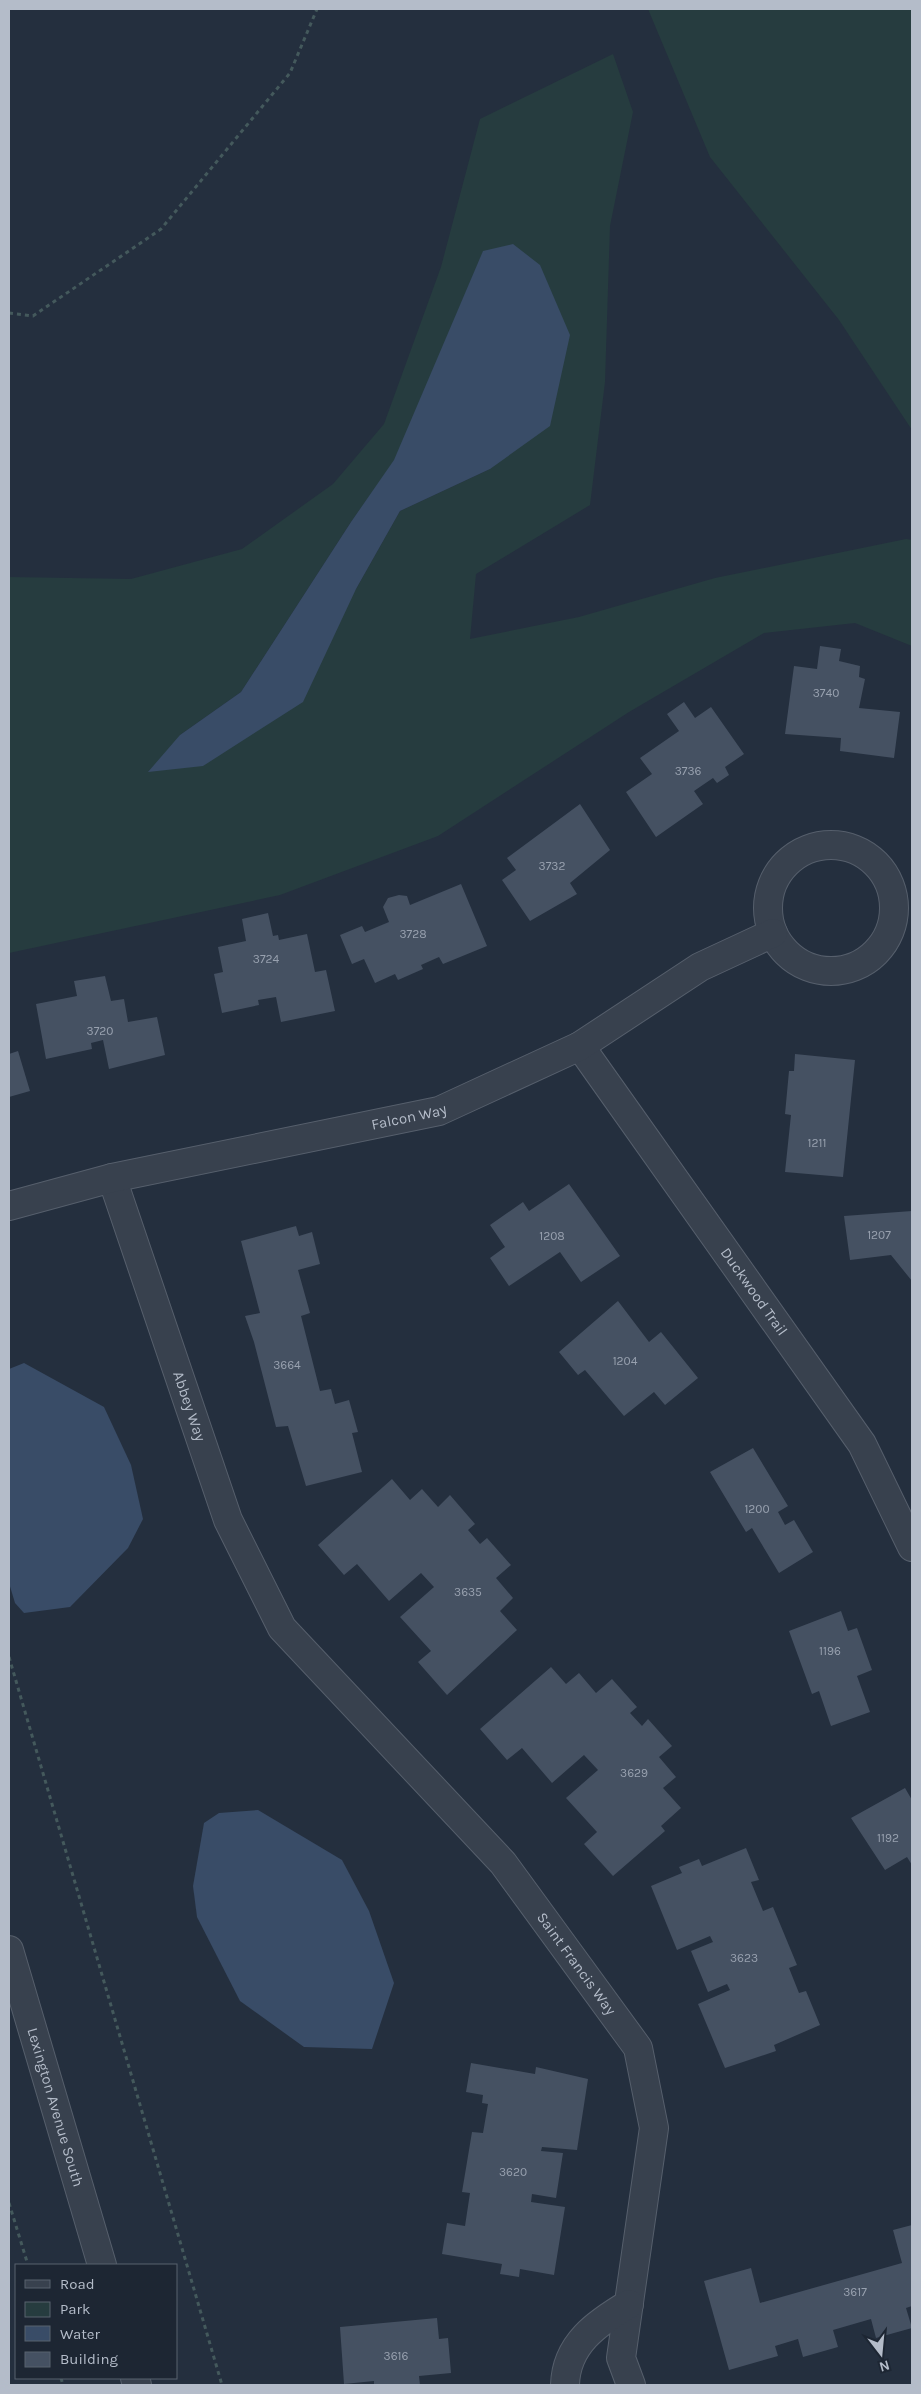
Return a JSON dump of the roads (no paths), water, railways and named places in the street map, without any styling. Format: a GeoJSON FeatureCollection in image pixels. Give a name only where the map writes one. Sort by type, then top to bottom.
{"type":"FeatureCollection","features":[{"type":"Feature","properties":{"kind":"street"},"geometry":{"type":"LineString","coordinates":[[834,845],[856,850],[873,861],[886,878],[893,897],[894,917],[887,937],[875,953],[859,964],[839,970],[819,970],[800,963],[784,951],[773,933],[769,906],[770,892],[779,872],[794,857],[813,847],[834,845]]}},
{"type":"Feature","properties":{"kind":"street","name":"Falcon Way"},"geometry":{"type":"LineString","coordinates":[[9,1206],[112,1178],[439,1111],[580,1046],[700,967],[773,933]]}},
{"type":"Feature","properties":{"kind":"street","name":"Duckwood Trail"},"geometry":{"type":"LineString","coordinates":[[580,1046],[862,1444],[912,1547]]}},
{"type":"Feature","properties":{"kind":"street","name":"Abbey Way"},"geometry":{"type":"LineString","coordinates":[[112,1178],[228,1520],[282,1628]]}},
{"type":"Feature","properties":{"kind":"street","name":"Saint Francis Way"},"geometry":{"type":"LineString","coordinates":[[282,1628],[503,1863],[638,2048],[654,2128],[621,2358],[632,2385]]}},
{"type":"Feature","properties":{"kind":"street","name":"Lexington Avenue South"},"geometry":{"type":"LineString","coordinates":[[9,1950],[102,2264]]}},
{"type":"Feature","properties":{"kind":"street"},"geometry":{"type":"LineString","coordinates":[[565,2385],[572,2356],[586,2334],[602,2320],[629,2304]]}},
{"type":"Feature","properties":{"kind":"water"},"geometry":{"type":"Polygon","coordinates":[[[513,244],[540,265],[570,335],[550,426],[490,469],[400,511],[356,589],[303,702],[203,766],[148,772],[180,735],[241,692],[351,522],[394,460],[483,251],[513,244]]]}},
{"type":"Feature","properties":{"kind":"water"},"geometry":{"type":"Polygon","coordinates":[[[24,1363],[104,1407],[131,1465],[143,1519],[128,1548],[70,1607],[24,1613],[15,1603],[9,1583],[9,1369],[24,1363]]]}},
{"type":"Feature","properties":{"kind":"water"},"geometry":{"type":"Polygon","coordinates":[[[258,1810],[342,1860],[369,1911],[394,1983],[372,2049],[304,2047],[240,2001],[197,1917],[193,1886],[204,1823],[219,1813],[258,1810]]]}}]}
